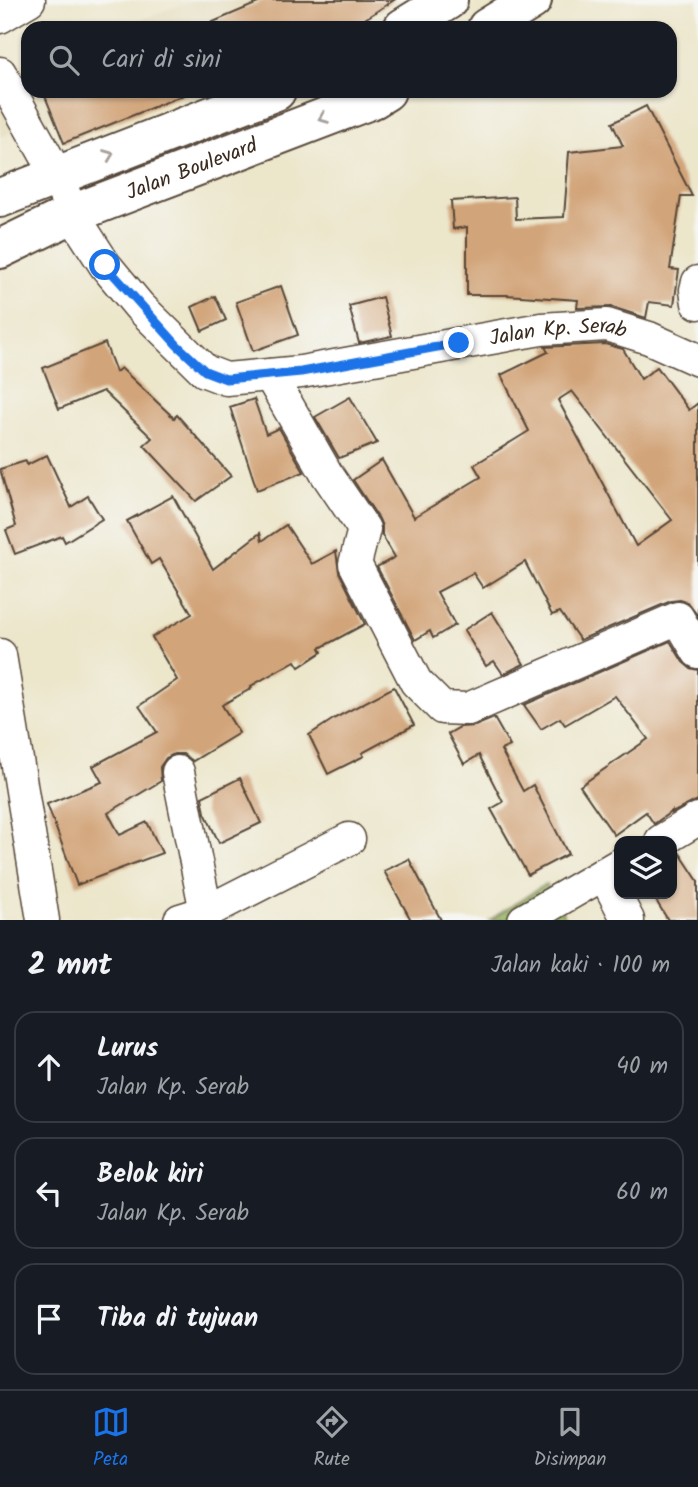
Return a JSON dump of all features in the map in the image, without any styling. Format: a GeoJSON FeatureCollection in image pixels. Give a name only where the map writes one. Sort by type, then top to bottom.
{"type":"FeatureCollection","features":[{"type":"Feature","properties":{"kind":"main road"},"geometry":{"type":"LineString","coordinates":[[414,21],[448,0]]}},
{"type":"Feature","properties":{"kind":"main road"},"geometry":{"type":"LineString","coordinates":[[498,21],[532,0]]}},
{"type":"Feature","properties":{"kind":"main road","name":"Jalan Boulevard"},"geometry":{"type":"LineString","coordinates":[[0,198],[258,98]]}},
{"type":"Feature","properties":{"kind":"main road","name":"Jalan Boulevard"},"geometry":{"type":"LineString","coordinates":[[0,249],[72,214],[375,98]]}},
{"type":"Feature","properties":{"kind":"street"},"geometry":{"type":"LineString","coordinates":[[0,17],[29,0]]}},
{"type":"Feature","properties":{"kind":"street","name":"Jalan Kp. Serab"},"geometry":{"type":"LineString","coordinates":[[0,73],[57,176],[72,214],[105,265],[139,306],[205,371],[226,379],[270,375],[313,370],[541,329],[607,325],[649,338],[698,360]]}},
{"type":"Feature","properties":{"kind":"street"},"geometry":{"type":"LineString","coordinates":[[698,282],[698,303]]}},
{"type":"Feature","properties":{"kind":"street"},"geometry":{"type":"LineString","coordinates":[[270,375],[326,473],[364,528],[355,564],[416,682],[442,708],[468,709],[678,618],[698,652]]}},
{"type":"Feature","properties":{"kind":"street"},"geometry":{"type":"LineString","coordinates":[[0,655],[43,920]]}},
{"type":"Feature","properties":{"kind":"street"},"geometry":{"type":"LineString","coordinates":[[178,772],[197,917],[349,839]]}},
{"type":"Feature","properties":{"kind":"street"},"geometry":{"type":"LineString","coordinates":[[669,836],[698,819]]}},
{"type":"Feature","properties":{"kind":"street"},"geometry":{"type":"LineString","coordinates":[[524,920],[612,870],[628,920]]}},
{"type":"Feature","properties":{"kind":"shaded area"},"geometry":{"type":"Polygon","coordinates":[[[193,0],[341,0],[306,21],[138,21],[193,0]]]}},
{"type":"Feature","properties":{"kind":"shaded area"},"geometry":{"type":"Polygon","coordinates":[[[21,66],[21,98],[109,98],[0,137],[0,74],[21,66]]]}},
{"type":"Feature","properties":{"kind":"green space"},"geometry":{"type":"Polygon","coordinates":[[[546,884],[567,920],[490,920],[546,884]]]}},
{"type":"Feature","properties":{"kind":"building"},"geometry":{"type":"Polygon","coordinates":[[[265,0],[394,0],[362,21],[216,21],[265,0]]]}},
{"type":"Feature","properties":{"kind":"building"},"geometry":{"type":"Polygon","coordinates":[[[46,98],[176,98],[64,143],[46,98]]]}},
{"type":"Feature","properties":{"kind":"building"},"geometry":{"type":"Polygon","coordinates":[[[646,106],[692,196],[681,196],[670,269],[679,270],[674,305],[649,302],[646,318],[612,307],[577,308],[578,300],[467,295],[467,227],[453,229],[451,201],[515,197],[516,219],[564,217],[569,152],[623,146],[612,123],[646,106]]]}},
{"type":"Feature","properties":{"kind":"building"},"geometry":{"type":"Polygon","coordinates":[[[281,286],[298,335],[253,351],[236,302],[281,286]]]}},
{"type":"Feature","properties":{"kind":"building"},"geometry":{"type":"Polygon","coordinates":[[[215,296],[226,320],[202,331],[192,307],[215,296]]]}},
{"type":"Feature","properties":{"kind":"building"},"geometry":{"type":"Polygon","coordinates":[[[382,297],[392,336],[359,343],[349,306],[382,297]]]}},
{"type":"Feature","properties":{"kind":"building"},"geometry":{"type":"Polygon","coordinates":[[[105,343],[116,372],[121,368],[174,418],[177,415],[231,476],[196,501],[144,445],[152,438],[103,391],[59,409],[43,368],[105,343]]]}},
{"type":"Feature","properties":{"kind":"building"},"geometry":{"type":"Polygon","coordinates":[[[605,344],[623,349],[641,379],[657,367],[689,410],[698,403],[698,616],[687,602],[671,601],[580,640],[560,612],[552,615],[525,562],[483,588],[473,573],[437,592],[455,625],[433,638],[430,631],[415,640],[377,567],[395,557],[382,535],[379,519],[353,480],[382,460],[414,517],[481,477],[474,465],[529,431],[501,375],[548,352],[545,347],[605,344]],[[572,391],[558,400],[636,546],[672,520],[572,391]]]}},
{"type":"Feature","properties":{"kind":"building"},"geometry":{"type":"Polygon","coordinates":[[[350,397],[377,443],[339,458],[315,417],[350,397]]]}},
{"type":"Feature","properties":{"kind":"building"},"geometry":{"type":"Polygon","coordinates":[[[254,399],[266,434],[279,428],[304,472],[257,490],[230,407],[254,399]]]}},
{"type":"Feature","properties":{"kind":"building"},"geometry":{"type":"Polygon","coordinates":[[[47,455],[71,507],[88,496],[102,519],[65,542],[62,536],[15,554],[6,530],[16,526],[0,469],[26,461],[27,465],[47,455]]]}},
{"type":"Feature","properties":{"kind":"building"},"geometry":{"type":"Polygon","coordinates":[[[173,496],[213,569],[260,533],[262,541],[286,525],[312,564],[336,551],[339,572],[365,624],[320,648],[322,652],[299,667],[295,661],[222,705],[239,733],[193,761],[183,754],[166,758],[160,767],[161,781],[108,813],[120,835],[147,822],[162,853],[77,885],[47,804],[102,782],[93,766],[157,732],[139,706],[177,680],[152,637],[192,614],[159,559],[151,564],[127,521],[173,496]]]}},
{"type":"Feature","properties":{"kind":"building"},"geometry":{"type":"Polygon","coordinates":[[[492,612],[524,664],[503,674],[494,661],[486,666],[464,630],[492,612]]]}},
{"type":"Feature","properties":{"kind":"building"},"geometry":{"type":"Polygon","coordinates":[[[670,641],[683,662],[698,670],[698,800],[672,811],[654,824],[646,812],[614,835],[580,786],[648,739],[615,696],[565,725],[560,718],[541,729],[524,705],[670,641]]]}},
{"type":"Feature","properties":{"kind":"building"},"geometry":{"type":"Polygon","coordinates":[[[394,687],[414,725],[362,753],[364,756],[328,774],[309,735],[394,687]]]}},
{"type":"Feature","properties":{"kind":"building"},"geometry":{"type":"Polygon","coordinates":[[[494,718],[510,746],[501,750],[523,791],[533,785],[568,854],[528,875],[491,809],[503,802],[479,755],[464,764],[448,734],[460,727],[475,726],[494,718]]]}},
{"type":"Feature","properties":{"kind":"building"},"geometry":{"type":"Polygon","coordinates":[[[240,778],[261,823],[219,843],[205,813],[202,797],[240,778]]]}},
{"type":"Feature","properties":{"kind":"building"},"geometry":{"type":"Polygon","coordinates":[[[679,852],[698,881],[698,920],[668,920],[655,899],[677,899],[679,852]]]}},
{"type":"Feature","properties":{"kind":"building"},"geometry":{"type":"Polygon","coordinates":[[[409,859],[441,920],[411,920],[384,871],[409,859]]]}},
{"type":"Feature","properties":{"kind":"route"},"geometry":{"type":"LineString","coordinates":[[105,265],[139,306],[177,345],[205,371],[226,379],[301,372],[459,343]]}}]}
